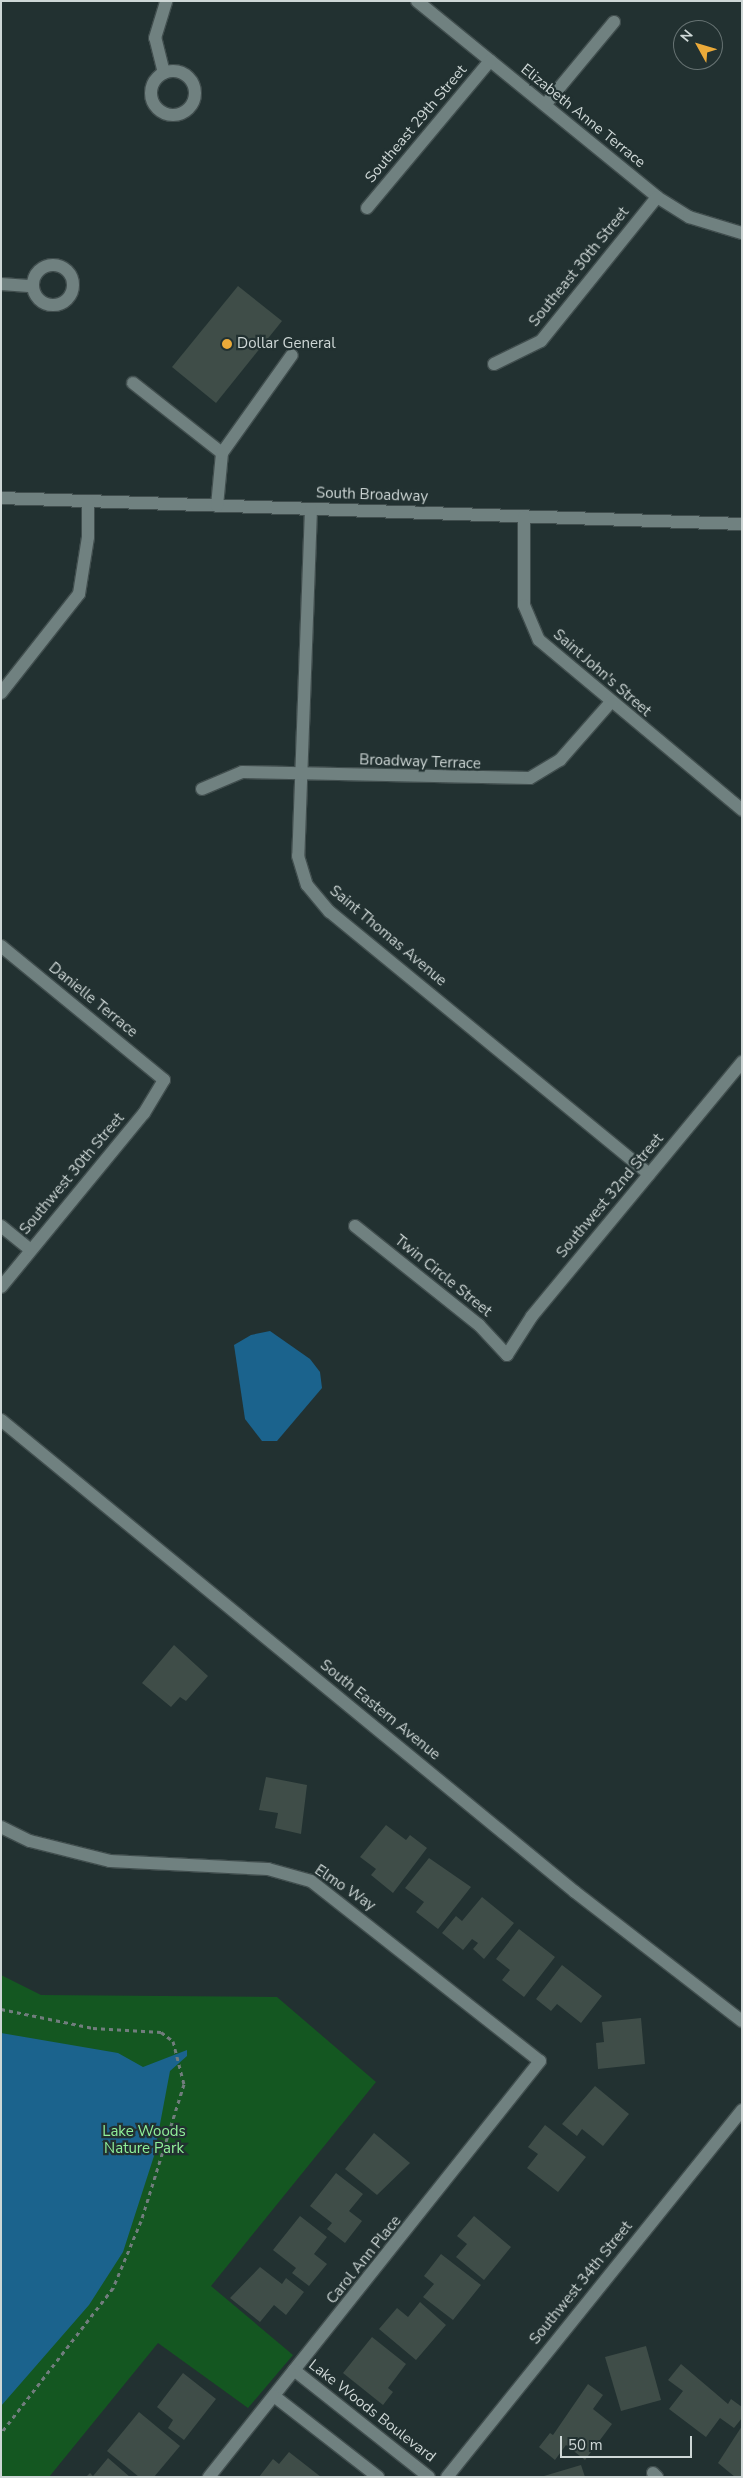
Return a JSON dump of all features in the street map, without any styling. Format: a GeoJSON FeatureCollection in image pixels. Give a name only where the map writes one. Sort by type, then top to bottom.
{"type":"FeatureCollection","features":[{"type":"Feature","properties":{"kind":"street"},"geometry":{"type":"LineString","coordinates":[[164,73],[155,38],[166,1]]}},
{"type":"Feature","properties":{"kind":"street","name":"Elizabeth Anne Terrace"},"geometry":{"type":"LineString","coordinates":[[417,1],[657,197],[689,217],[742,233]]}},
{"type":"Feature","properties":{"kind":"street"},"geometry":{"type":"LineString","coordinates":[[545,105],[614,22]]}},
{"type":"Feature","properties":{"kind":"street","name":"Southeast 29th Street"},"geometry":{"type":"LineString","coordinates":[[367,208],[490,61]]}},
{"type":"Feature","properties":{"kind":"street","name":"Southeast 30th Street"},"geometry":{"type":"LineString","coordinates":[[494,364],[541,341],[657,197]]}},
{"type":"Feature","properties":{"kind":"street"},"geometry":{"type":"LineString","coordinates":[[1,284],[32,286]]}},
{"type":"Feature","properties":{"kind":"street"},"geometry":{"type":"LineString","coordinates":[[216,506],[222,453],[292,355]]}},
{"type":"Feature","properties":{"kind":"street"},"geometry":{"type":"LineString","coordinates":[[133,383],[222,453]]}},
{"type":"Feature","properties":{"kind":"street","name":"South Broadway"},"geometry":{"type":"LineString","coordinates":[[1,498],[742,524]]}},
{"type":"Feature","properties":{"kind":"street"},"geometry":{"type":"LineString","coordinates":[[1,693],[79,594],[87,546],[88,501]]}},
{"type":"Feature","properties":{"kind":"street","name":"Saint Thomas Avenue"},"geometry":{"type":"LineString","coordinates":[[311,509],[298,856],[301,872],[316,897],[649,1174]]}},
{"type":"Feature","properties":{"kind":"street","name":"Saint John's Street"},"geometry":{"type":"LineString","coordinates":[[524,517],[521,583],[529,623],[540,640],[610,703],[742,810]]}},
{"type":"Feature","properties":{"kind":"street","name":"Broadway Terrace"},"geometry":{"type":"LineString","coordinates":[[202,789],[242,772],[530,778],[560,760],[610,703]]}},
{"type":"Feature","properties":{"kind":"street","name":"Danielle Terrace"},"geometry":{"type":"LineString","coordinates":[[1,946],[164,1080]]}},
{"type":"Feature","properties":{"kind":"street","name":"Southwest 32nd Street"},"geometry":{"type":"LineString","coordinates":[[507,1355],[532,1316],[742,1062]]}},
{"type":"Feature","properties":{"kind":"street","name":"Southwest 30th Street"},"geometry":{"type":"LineString","coordinates":[[1,1287],[144,1113],[164,1080]]}},
{"type":"Feature","properties":{"kind":"street"},"geometry":{"type":"LineString","coordinates":[[1,1226],[31,1250]]}},
{"type":"Feature","properties":{"kind":"street","name":"Twin Circle Street"},"geometry":{"type":"LineString","coordinates":[[356,1226],[478,1325],[507,1355]]}},
{"type":"Feature","properties":{"kind":"street","name":"South Eastern Avenue"},"geometry":{"type":"LineString","coordinates":[[1,1420],[575,1892],[742,2021]]}},
{"type":"Feature","properties":{"kind":"street","name":"Elmo Way"},"geometry":{"type":"LineString","coordinates":[[1,1827],[30,1841],[110,1861],[268,1869],[311,1881],[540,2061]]}},
{"type":"Feature","properties":{"kind":"street","name":"Carol Ann Place"},"geometry":{"type":"LineString","coordinates":[[209,2477],[540,2061]]}},
{"type":"Feature","properties":{"kind":"street","name":"Southwest 34th Street"},"geometry":{"type":"LineString","coordinates":[[446,2477],[742,2110]]}},
{"type":"Feature","properties":{"kind":"street","name":"Lake Woods Boulevard"},"geometry":{"type":"LineString","coordinates":[[294,2370],[429,2477]]}},
{"type":"Feature","properties":{"kind":"street"},"geometry":{"type":"LineString","coordinates":[[274,2396],[378,2477]]}},
{"type":"Feature","properties":{"kind":"path"},"geometry":{"type":"LineString","coordinates":[[1,2009],[94,2028],[162,2032],[173,2040],[184,2084],[177,2112],[118,2278],[63,2359],[1,2433]]}},
{"type":"Feature","properties":{"kind":"green space","name":"Lake Woods Nature Park"},"geometry":{"type":"Polygon","coordinates":[[[1,1975],[41,1995],[277,1997],[376,2082],[211,2286],[293,2355],[248,2408],[158,2343],[49,2477],[1,2477],[1,1975]]]}},
{"type":"Feature","properties":{"kind":"water"},"geometry":{"type":"Polygon","coordinates":[[[270,1331],[310,1359],[320,1372],[322,1388],[277,1441],[262,1441],[245,1419],[234,1345],[251,1335],[270,1331]]]}},
{"type":"Feature","properties":{"kind":"water"},"geometry":{"type":"Polygon","coordinates":[[[1,2033],[118,2053],[143,2067],[187,2050],[187,2056],[170,2071],[154,2156],[123,2252],[89,2305],[1,2406],[1,2033]]]}},
{"type":"Feature","properties":{"kind":"building","name":"Dollar General"},"geometry":{"type":"Polygon","coordinates":[[[238,286],[282,321],[216,403],[172,367],[238,286]]]}},
{"type":"Feature","properties":{"kind":"building"},"geometry":{"type":"Polygon","coordinates":[[[174,1645],[208,1676],[186,1701],[180,1697],[171,1707],[142,1683],[174,1645]]]}},
{"type":"Feature","properties":{"kind":"building"},"geometry":{"type":"Polygon","coordinates":[[[266,1777],[307,1785],[301,1834],[275,1828],[278,1813],[259,1810],[266,1777]]]}},
{"type":"Feature","properties":{"kind":"building"},"geometry":{"type":"Polygon","coordinates":[[[386,1825],[406,1840],[410,1835],[427,1848],[393,1893],[371,1875],[376,1869],[360,1857],[386,1825]]]}},
{"type":"Feature","properties":{"kind":"building"},"geometry":{"type":"Polygon","coordinates":[[[429,1858],[471,1887],[438,1929],[416,1912],[424,1902],[405,1888],[429,1858]]]}},
{"type":"Feature","properties":{"kind":"building"},"geometry":{"type":"Polygon","coordinates":[[[482,1897],[514,1923],[484,1959],[473,1949],[478,1943],[472,1939],[463,1950],[442,1933],[456,1916],[462,1921],[482,1897]]]}},
{"type":"Feature","properties":{"kind":"building"},"geometry":{"type":"Polygon","coordinates":[[[519,1929],[555,1957],[524,1997],[502,1980],[510,1970],[496,1959],[519,1929]]]}},
{"type":"Feature","properties":{"kind":"building"},"geometry":{"type":"Polygon","coordinates":[[[562,1965],[602,1996],[581,2023],[557,2004],[551,2011],[536,1999],[562,1965]]]}},
{"type":"Feature","properties":{"kind":"building"},"geometry":{"type":"Polygon","coordinates":[[[641,2018],[645,2064],[598,2069],[596,2043],[604,2042],[602,2022],[641,2018]]]}},
{"type":"Feature","properties":{"kind":"building"},"geometry":{"type":"Polygon","coordinates":[[[595,2086],[629,2114],[603,2146],[582,2129],[577,2136],[562,2124],[595,2086]]]}},
{"type":"Feature","properties":{"kind":"building"},"geometry":{"type":"Polygon","coordinates":[[[545,2125],[586,2157],[558,2192],[527,2168],[538,2154],[528,2147],[545,2125]]]}},
{"type":"Feature","properties":{"kind":"building"},"geometry":{"type":"Polygon","coordinates":[[[374,2133],[410,2163],[377,2195],[345,2169],[374,2133]]]}},
{"type":"Feature","properties":{"kind":"building"},"geometry":{"type":"Polygon","coordinates":[[[336,2173],[363,2194],[349,2211],[362,2221],[345,2243],[327,2229],[332,2223],[310,2206],[336,2173]]]}},
{"type":"Feature","properties":{"kind":"building"},"geometry":{"type":"Polygon","coordinates":[[[300,2216],[327,2237],[314,2254],[327,2264],[309,2286],[292,2273],[296,2268],[273,2250],[300,2216]]]}},
{"type":"Feature","properties":{"kind":"building"},"geometry":{"type":"Polygon","coordinates":[[[474,2216],[511,2247],[484,2280],[456,2257],[467,2244],[457,2236],[474,2216]]]}},
{"type":"Feature","properties":{"kind":"building"},"geometry":{"type":"Polygon","coordinates":[[[441,2254],[481,2285],[453,2320],[423,2297],[434,2284],[424,2276],[441,2254]]]}},
{"type":"Feature","properties":{"kind":"building"},"geometry":{"type":"Polygon","coordinates":[[[260,2267],[282,2284],[286,2278],[304,2292],[286,2315],[274,2305],[260,2322],[230,2298],[260,2267]]]}},
{"type":"Feature","properties":{"kind":"building"},"geometry":{"type":"Polygon","coordinates":[[[420,2302],[446,2325],[416,2360],[379,2329],[397,2308],[408,2317],[420,2302]]]}},
{"type":"Feature","properties":{"kind":"building"},"geometry":{"type":"Polygon","coordinates":[[[372,2337],[406,2364],[388,2388],[393,2392],[383,2405],[343,2373],[372,2337]]]}},
{"type":"Feature","properties":{"kind":"building"},"geometry":{"type":"Polygon","coordinates":[[[646,2346],[661,2400],[621,2411],[605,2357],[646,2346]]]}},
{"type":"Feature","properties":{"kind":"building"},"geometry":{"type":"Polygon","coordinates":[[[681,2364],[728,2404],[731,2399],[742,2407],[742,2418],[734,2428],[720,2418],[706,2437],[669,2409],[683,2391],[668,2380],[681,2364]]]}},
{"type":"Feature","properties":{"kind":"building"},"geometry":{"type":"Polygon","coordinates":[[[183,2373],[216,2399],[184,2440],[168,2428],[173,2420],[157,2407],[183,2373]]]}},
{"type":"Feature","properties":{"kind":"building"},"geometry":{"type":"Polygon","coordinates":[[[588,2384],[603,2395],[593,2409],[612,2424],[585,2460],[566,2445],[555,2460],[539,2447],[550,2433],[553,2435],[588,2384]]]}},
{"type":"Feature","properties":{"kind":"building"},"geometry":{"type":"Polygon","coordinates":[[[139,2412],[180,2446],[154,2477],[139,2477],[107,2451],[139,2412]]]}},
{"type":"Feature","properties":{"kind":"building"},"geometry":{"type":"Polygon","coordinates":[[[742,2426],[742,2477],[735,2477],[718,2463],[742,2426]]]}},
{"type":"Feature","properties":{"kind":"building"},"geometry":{"type":"Polygon","coordinates":[[[289,2452],[321,2477],[259,2477],[273,2459],[279,2464],[289,2452]]]}},
{"type":"Feature","properties":{"kind":"building"},"geometry":{"type":"Polygon","coordinates":[[[108,2458],[130,2477],[86,2477],[90,2473],[93,2476],[108,2458]]]}},
{"type":"Feature","properties":{"kind":"building"},"geometry":{"type":"Polygon","coordinates":[[[581,2465],[585,2477],[544,2477],[544,2476],[581,2465]]]}},
{"type":"Feature","properties":{"kind":"place","name":"Dollar General"},"geometry":{"type":"Point","coordinates":[227,344]}}]}
